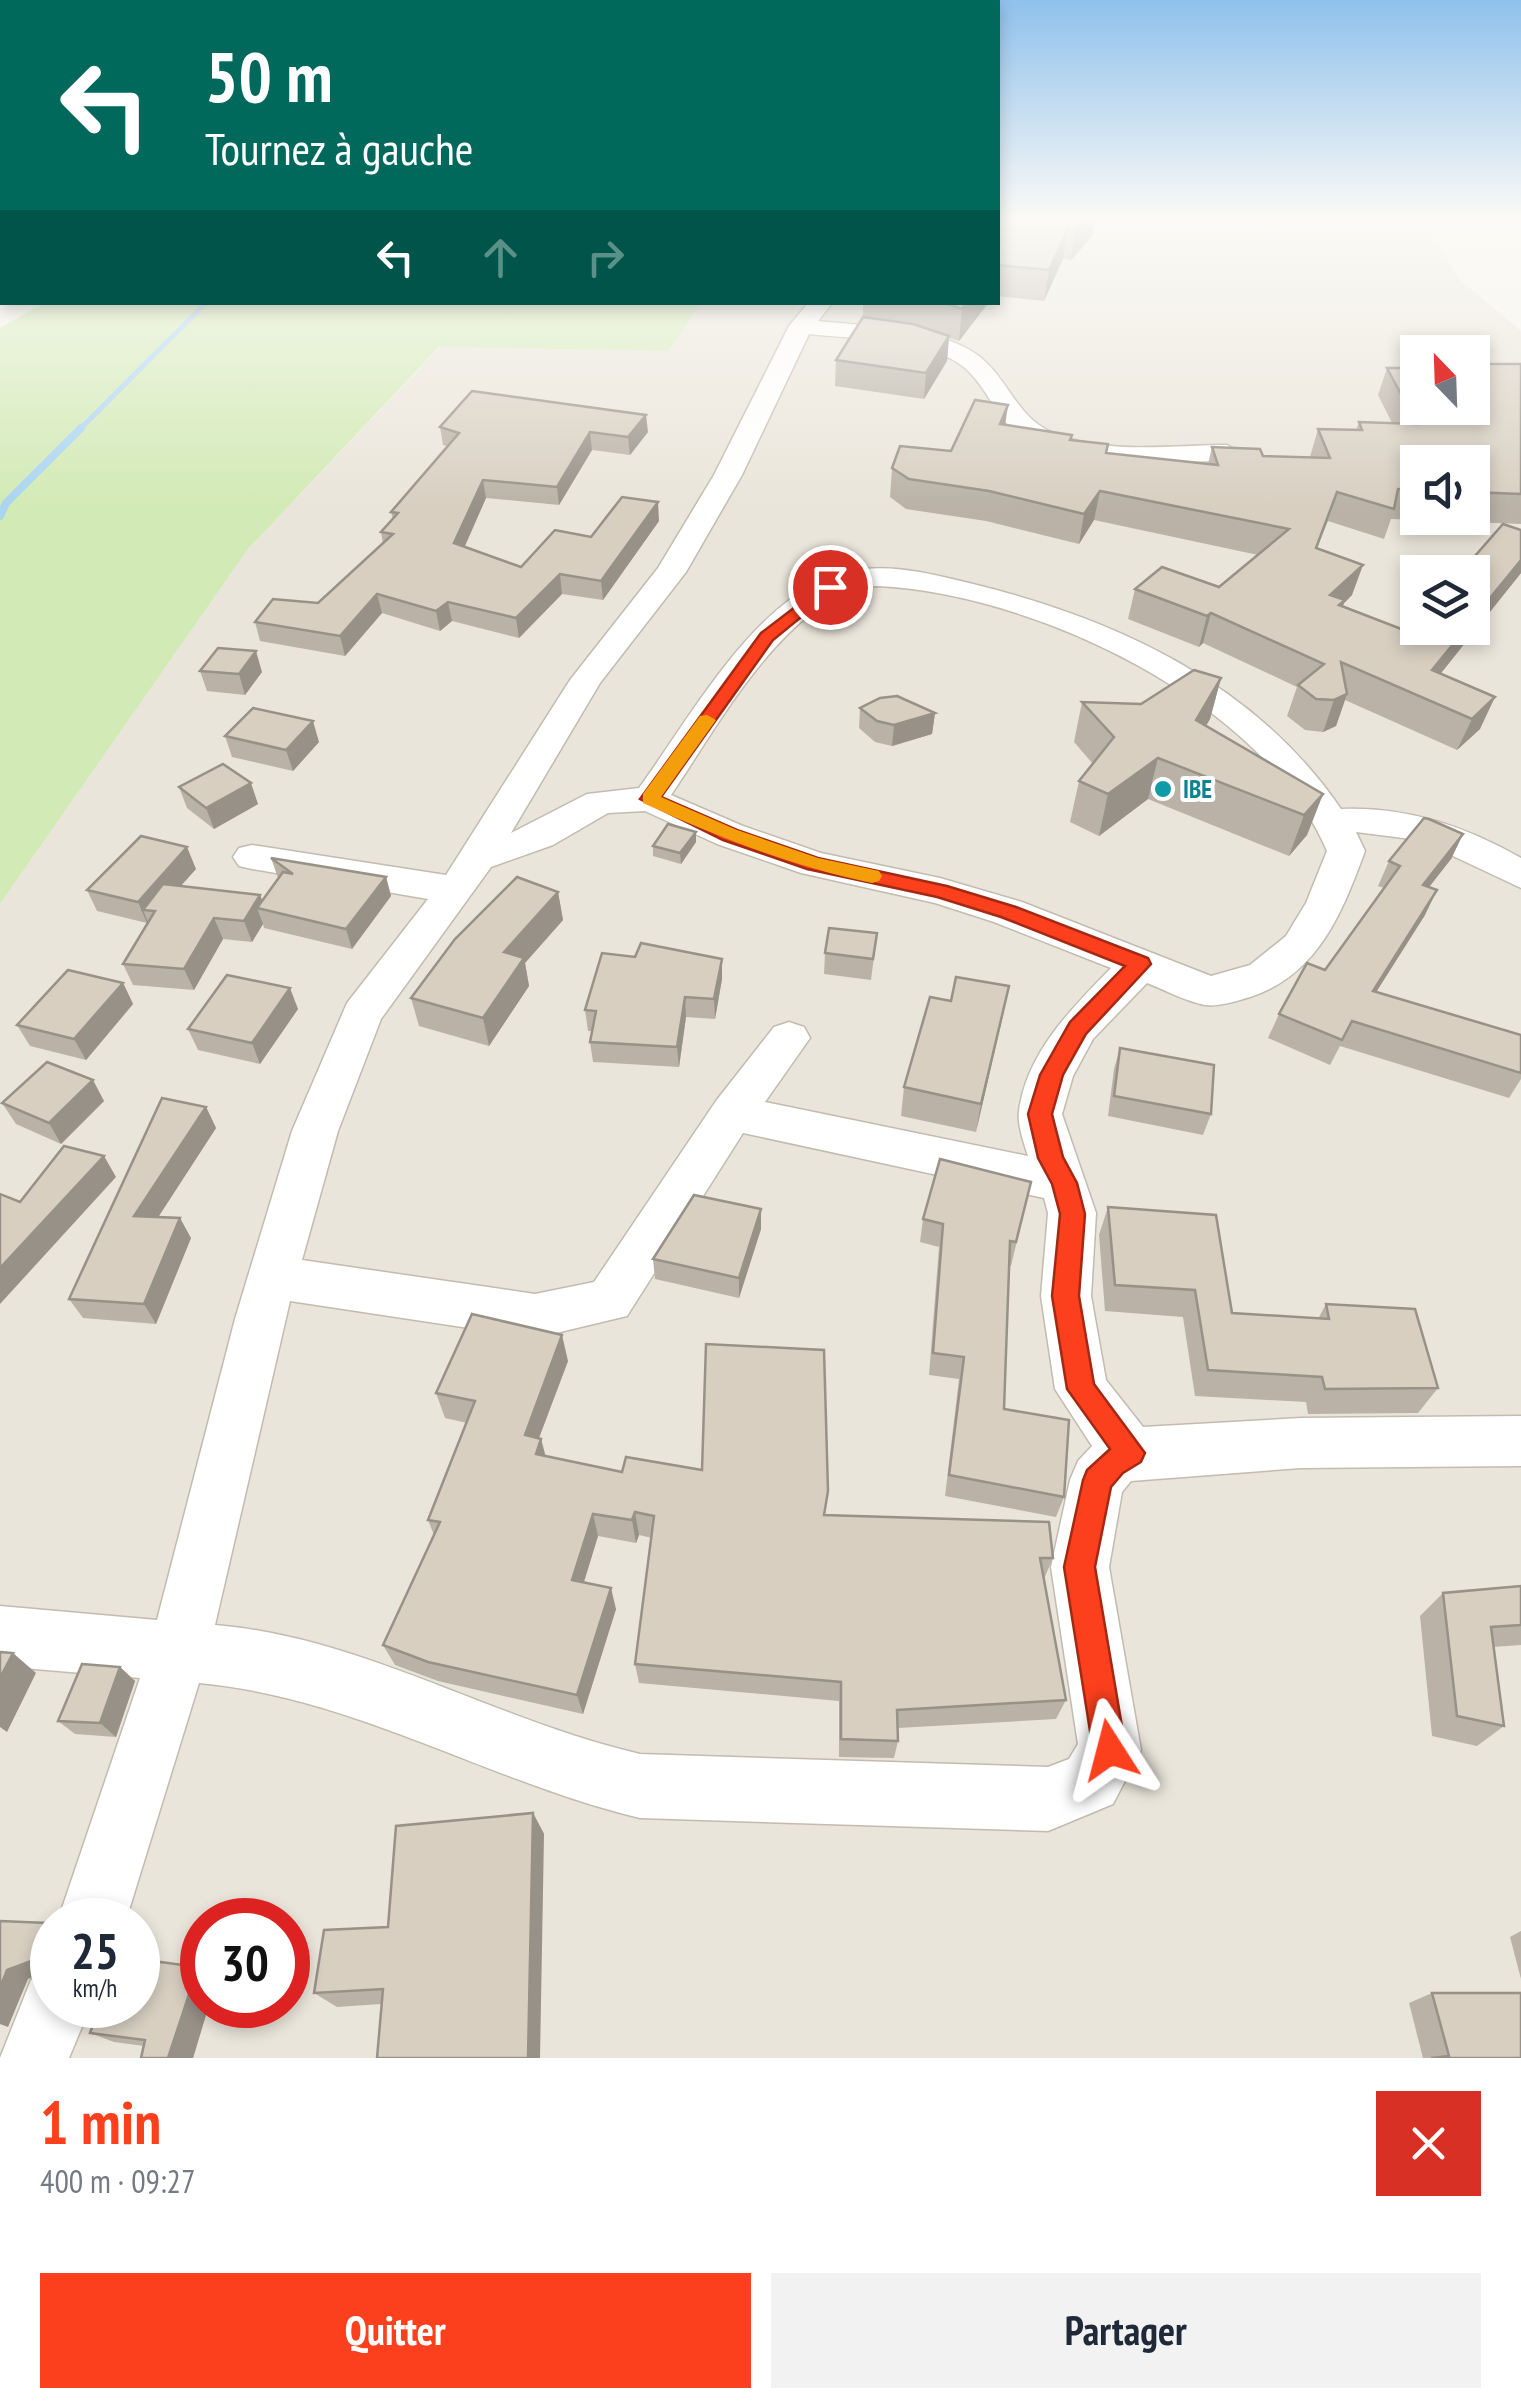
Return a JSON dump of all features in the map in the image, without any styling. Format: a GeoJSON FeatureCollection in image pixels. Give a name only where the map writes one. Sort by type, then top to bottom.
{"type":"FeatureCollection","features":[{"type":"Feature","properties":{"kind":"street"},"geometry":{"type":"LineString","coordinates":[[99,1898],[180,1650],[273,1277],[315,1131],[362,1014],[467,874],[586,680],[671,572],[728,475],[811,316]]}},
{"type":"Feature","properties":{"kind":"street"},"geometry":{"type":"LineString","coordinates":[[820,316],[956,350],[982,371],[1001,407],[1042,438],[1078,449],[1226,454]]}},
{"type":"Feature","properties":{"kind":"street"},"geometry":{"type":"LineString","coordinates":[[252,857],[467,874],[600,802],[650,799],[730,835],[814,864],[957,896],[1209,991],[1244,987],[1282,968],[1323,911],[1346,851],[1334,821],[1261,734],[1186,676],[1098,632],[969,592],[902,578],[861,577],[830,587],[767,637],[650,799]]}},
{"type":"Feature","properties":{"kind":"street"},"geometry":{"type":"LineString","coordinates":[[1334,821],[1364,818],[1446,835],[1462,840],[1521,875]]}},
{"type":"Feature","properties":{"kind":"street"},"geometry":{"type":"LineString","coordinates":[[1130,1453],[1081,1389],[1066,1296],[1072,1214],[1040,1114],[1051,1075],[1078,1028],[1140,964]]}},
{"type":"Feature","properties":{"kind":"street"},"geometry":{"type":"LineString","coordinates":[[273,1277],[535,1316],[608,1301],[732,1112],[789,1038]]}},
{"type":"Feature","properties":{"kind":"street"},"geometry":{"type":"LineString","coordinates":[[732,1112],[1064,1183]]}},
{"type":"Feature","properties":{"kind":"street"},"geometry":{"type":"LineString","coordinates":[[0,1636],[255,1658],[335,1680],[580,1772],[640,1786],[1048,1799],[1091,1782],[1110,1750],[1080,1567],[1097,1480],[1112,1463],[1130,1453],[1301,1443],[1521,1441]]}},
{"type":"Feature","properties":{"kind":"street"},"geometry":{"type":"LineString","coordinates":[[33,2058],[46,2028]]}},
{"type":"Feature","properties":{"kind":"shaded area"},"geometry":{"type":"Polygon","coordinates":[[[692,316],[1503,316],[1521,331],[1521,2058],[0,2058],[0,904],[248,549],[440,347],[667,351],[692,316]]]}},
{"type":"Feature","properties":{"kind":"green space"},"geometry":{"type":"Polygon","coordinates":[[[21,316],[692,316],[668,351],[439,347],[248,549],[0,904],[0,328],[21,316]]]}},
{"type":"Feature","properties":{"kind":"building"},"geometry":{"type":"Polygon","coordinates":[[[863,317],[913,324],[949,336],[926,373],[836,360],[863,317]]]}},
{"type":"Feature","properties":{"kind":"building"},"geometry":{"type":"Polygon","coordinates":[[[1490,364],[1521,364],[1521,494],[1490,493],[1490,445],[1400,445],[1400,489],[1394,509],[1337,492],[1316,548],[1363,565],[1330,595],[1345,600],[1339,605],[1400,629],[1400,645],[1452,645],[1432,670],[1495,697],[1472,719],[1341,662],[1347,694],[1334,700],[1316,699],[1298,685],[1324,664],[1211,613],[1207,616],[1135,589],[1162,567],[1219,587],[1289,529],[1100,491],[1084,514],[989,491],[909,479],[892,468],[900,446],[951,451],[975,400],[1008,405],[1000,424],[1108,444],[1106,453],[1218,465],[1212,447],[1260,449],[1263,456],[1330,458],[1318,429],[1362,430],[1359,422],[1490,425],[1490,364]]]}},
{"type":"Feature","properties":{"kind":"building"},"geometry":{"type":"Polygon","coordinates":[[[1387,368],[1400,368],[1400,392],[1387,368]]]}},
{"type":"Feature","properties":{"kind":"building"},"geometry":{"type":"Polygon","coordinates":[[[472,391],[646,415],[628,437],[590,432],[557,487],[483,480],[454,543],[521,567],[555,530],[591,537],[622,497],[658,502],[601,581],[560,574],[516,618],[448,602],[436,611],[377,594],[340,636],[255,622],[273,599],[318,603],[393,534],[381,532],[398,513],[391,512],[459,433],[440,427],[472,391]]]}},
{"type":"Feature","properties":{"kind":"building"},"geometry":{"type":"Polygon","coordinates":[[[1503,524],[1521,530],[1521,560],[1490,598],[1490,555],[1476,555],[1503,524]]]}},
{"type":"Feature","properties":{"kind":"building"},"geometry":{"type":"Polygon","coordinates":[[[218,648],[256,651],[239,674],[200,671],[218,648]]]}},
{"type":"Feature","properties":{"kind":"building"},"geometry":{"type":"Polygon","coordinates":[[[1194,670],[1221,678],[1196,720],[1323,794],[1304,815],[1158,758],[1108,794],[1079,781],[1114,737],[1082,702],[1141,704],[1194,670]]]}},
{"type":"Feature","properties":{"kind":"building"},"geometry":{"type":"Polygon","coordinates":[[[897,696],[935,713],[894,725],[877,721],[860,708],[880,698],[897,696]]]}},
{"type":"Feature","properties":{"kind":"building"},"geometry":{"type":"Polygon","coordinates":[[[253,708],[313,721],[286,750],[225,736],[253,708]]]}},
{"type":"Feature","properties":{"kind":"building"},"geometry":{"type":"Polygon","coordinates":[[[223,764],[251,783],[206,808],[179,787],[223,764]]]}},
{"type":"Feature","properties":{"kind":"building"},"geometry":{"type":"Polygon","coordinates":[[[1424,818],[1463,834],[1423,885],[1437,890],[1373,991],[1521,1035],[1521,1073],[1352,1021],[1342,1040],[1279,1014],[1307,963],[1325,970],[1400,866],[1389,861],[1424,818]]]}},
{"type":"Feature","properties":{"kind":"building"},"geometry":{"type":"Polygon","coordinates":[[[668,824],[696,832],[680,853],[653,846],[668,824]]]}},
{"type":"Feature","properties":{"kind":"building"},"geometry":{"type":"Polygon","coordinates":[[[141,836],[187,847],[138,902],[87,890],[141,836]]]}},
{"type":"Feature","properties":{"kind":"building"},"geometry":{"type":"Polygon","coordinates":[[[271,858],[386,877],[346,929],[257,908],[283,872],[293,874],[271,858]]]}},
{"type":"Feature","properties":{"kind":"building"},"geometry":{"type":"Polygon","coordinates":[[[517,877],[558,892],[504,952],[524,958],[483,1018],[411,998],[455,939],[517,877]]]}},
{"type":"Feature","properties":{"kind":"building"},"geometry":{"type":"Polygon","coordinates":[[[163,884],[260,895],[244,921],[214,918],[184,969],[123,964],[155,911],[143,910],[163,884]]]}},
{"type":"Feature","properties":{"kind":"building"},"geometry":{"type":"Polygon","coordinates":[[[829,928],[877,933],[873,959],[825,953],[829,928]]]}},
{"type":"Feature","properties":{"kind":"building"},"geometry":{"type":"Polygon","coordinates":[[[641,943],[722,959],[714,999],[685,997],[677,1047],[590,1042],[596,1011],[585,1010],[602,953],[635,957],[641,943]]]}},
{"type":"Feature","properties":{"kind":"building"},"geometry":{"type":"Polygon","coordinates":[[[68,970],[123,983],[74,1039],[17,1025],[68,970]]]}},
{"type":"Feature","properties":{"kind":"building"},"geometry":{"type":"Polygon","coordinates":[[[227,975],[290,988],[252,1043],[188,1029],[227,975]]]}},
{"type":"Feature","properties":{"kind":"building"},"geometry":{"type":"Polygon","coordinates":[[[956,977],[1009,986],[981,1104],[904,1087],[930,997],[951,1001],[956,977]]]}},
{"type":"Feature","properties":{"kind":"building"},"geometry":{"type":"Polygon","coordinates":[[[1120,1048],[1214,1065],[1211,1114],[1114,1096],[1120,1048]]]}},
{"type":"Feature","properties":{"kind":"building"},"geometry":{"type":"Polygon","coordinates":[[[47,1062],[93,1080],[49,1123],[2,1103],[47,1062]]]}},
{"type":"Feature","properties":{"kind":"building"},"geometry":{"type":"Polygon","coordinates":[[[162,1098],[206,1107],[134,1216],[180,1218],[144,1304],[69,1299],[162,1098]]]}},
{"type":"Feature","properties":{"kind":"building"},"geometry":{"type":"Polygon","coordinates":[[[64,1146],[104,1156],[0,1268],[0,1194],[20,1202],[64,1146]]]}},
{"type":"Feature","properties":{"kind":"building"},"geometry":{"type":"Polygon","coordinates":[[[940,1159],[1031,1182],[1016,1242],[1010,1241],[1004,1409],[1069,1420],[1064,1497],[949,1475],[964,1357],[933,1353],[943,1224],[923,1219],[940,1159]]]}},
{"type":"Feature","properties":{"kind":"building"},"geometry":{"type":"Polygon","coordinates":[[[694,1195],[761,1209],[739,1278],[653,1259],[694,1195]]]}},
{"type":"Feature","properties":{"kind":"building"},"geometry":{"type":"Polygon","coordinates":[[[1108,1207],[1216,1215],[1232,1313],[1329,1319],[1326,1304],[1415,1309],[1438,1388],[1325,1389],[1322,1377],[1208,1370],[1195,1290],[1115,1285],[1108,1207]]]}},
{"type":"Feature","properties":{"kind":"building"},"geometry":{"type":"Polygon","coordinates":[[[472,1314],[562,1335],[525,1435],[541,1439],[536,1454],[622,1472],[626,1457],[702,1470],[706,1344],[824,1350],[828,1491],[824,1515],[1049,1522],[1053,1558],[1040,1558],[1066,1700],[897,1710],[898,1741],[841,1739],[841,1682],[635,1664],[654,1516],[635,1512],[632,1520],[593,1514],[572,1580],[611,1588],[577,1695],[428,1662],[383,1645],[440,1522],[428,1520],[475,1401],[436,1393],[472,1314]]]}},
{"type":"Feature","properties":{"kind":"building"},"geometry":{"type":"Polygon","coordinates":[[[1521,1586],[1521,1625],[1491,1627],[1504,1726],[1457,1716],[1443,1593],[1521,1586]]]}},
{"type":"Feature","properties":{"kind":"building"},"geometry":{"type":"Polygon","coordinates":[[[0,1652],[13,1653],[0,1678],[0,1652]]]}},
{"type":"Feature","properties":{"kind":"building"},"geometry":{"type":"Polygon","coordinates":[[[82,1664],[120,1667],[100,1723],[58,1721],[82,1664]]]}},
{"type":"Feature","properties":{"kind":"building"},"geometry":{"type":"Polygon","coordinates":[[[533,1813],[528,2058],[377,2058],[383,1989],[314,1993],[324,1930],[388,1927],[396,1826],[533,1813]]]}},
{"type":"Feature","properties":{"kind":"building"},"geometry":{"type":"Polygon","coordinates":[[[0,1921],[30,1922],[30,1961],[7,1970],[0,1988],[0,1921]]]}},
{"type":"Feature","properties":{"kind":"building"},"geometry":{"type":"Polygon","coordinates":[[[160,1962],[180,1965],[180,2022],[168,2058],[141,2058],[145,2040],[90,2033],[92,2028],[160,2028],[160,1962]]]}},
{"type":"Feature","properties":{"kind":"building"},"geometry":{"type":"Polygon","coordinates":[[[1432,1993],[1521,1993],[1521,2058],[1431,2058],[1449,2056],[1432,1993]]]}},
{"type":"Feature","properties":{"kind":"waterway"},"geometry":{"type":"LineString","coordinates":[[0,516],[6,503],[193,316]]}},
{"type":"Feature","properties":{"kind":"slow traffic"},"geometry":{"type":"LineString","coordinates":[[707,720],[650,799],[730,835],[814,864],[872,876]]}},
{"type":"Feature","properties":{"kind":"place","name":"IBE"},"geometry":{"type":"Point","coordinates":[1163,789]}},
{"type":"Feature","properties":{"kind":"route"},"geometry":{"type":"LineString","coordinates":[[830,587],[767,637],[650,799],[730,835],[814,864],[940,891],[1008,912],[1140,964],[1078,1028],[1051,1075],[1040,1114],[1072,1214],[1066,1296],[1081,1389],[1130,1453],[1112,1463],[1097,1480],[1080,1567],[1110,1750]]}}]}
